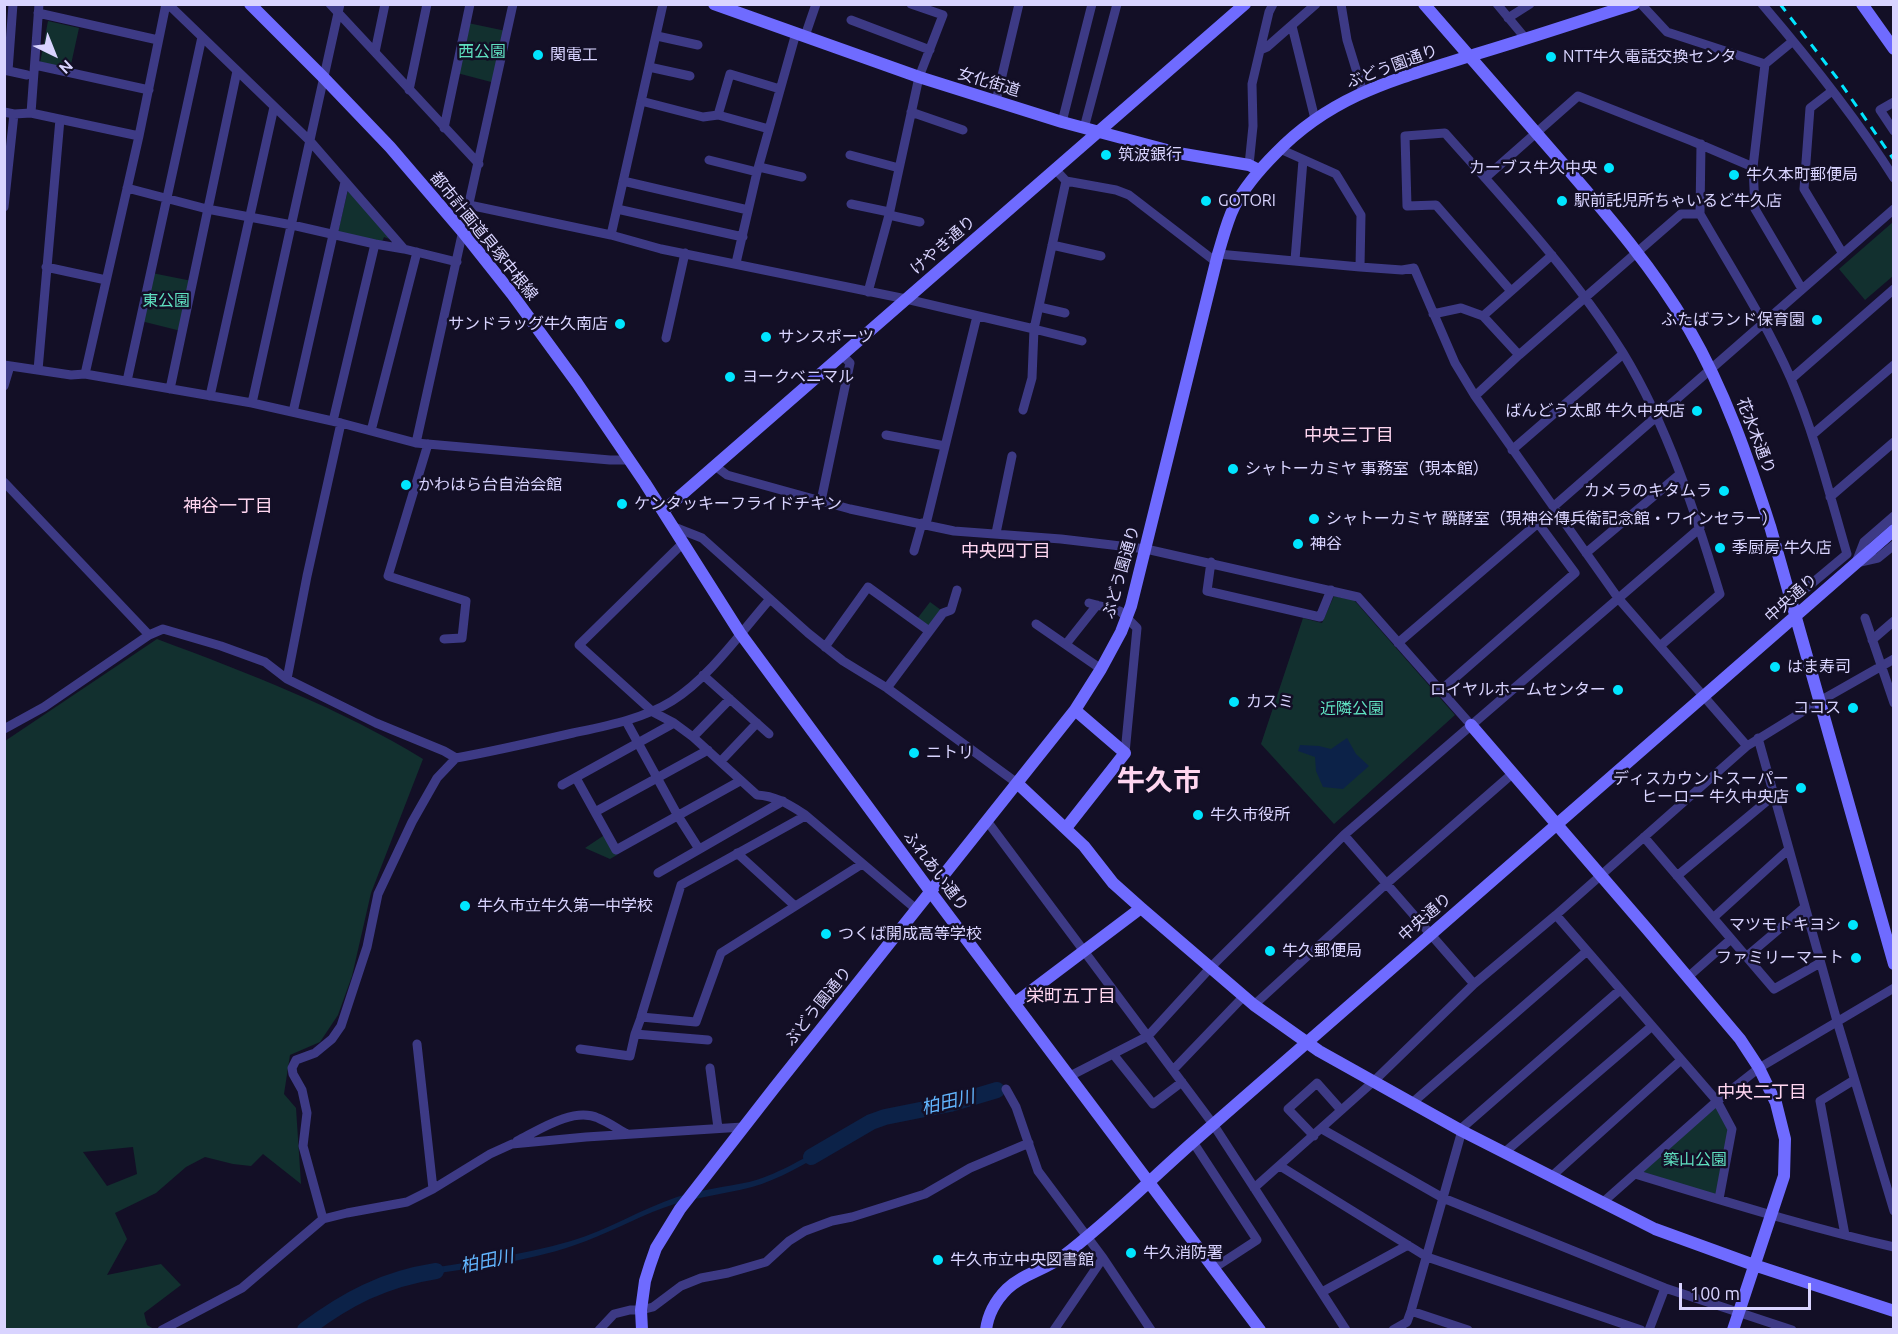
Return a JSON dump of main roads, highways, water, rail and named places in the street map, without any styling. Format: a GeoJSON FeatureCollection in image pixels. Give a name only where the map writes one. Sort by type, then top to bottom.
{"type":"FeatureCollection","features":[{"type":"Feature","properties":{"kind":"water"},"geometry":{"type":"Polygon","coordinates":[[[1347,738],[1356,754],[1369,766],[1343,789],[1323,787],[1316,771],[1315,757],[1298,751],[1300,745],[1331,749],[1347,738]]]}},
{"type":"Feature","properties":{"kind":"water"},"geometry":{"type":"Polygon","coordinates":[[[827,1145],[830,1150],[772,1180],[752,1187],[674,1204],[575,1245],[516,1261],[414,1277],[413,1271],[513,1255],[571,1241],[677,1197],[769,1176],[827,1145]]]}},
{"type":"Feature","properties":{"kind":"waterway","name":"柏田川"},"geometry":{"type":"LineString","coordinates":[[811,1157],[871,1122],[950,1104],[997,1090]]}},
{"type":"Feature","properties":{"kind":"waterway","name":"柏田川"},"geometry":{"type":"LineString","coordinates":[[305,1330],[335,1309],[366,1292],[399,1279],[436,1271]]}},
{"type":"Feature","properties":{"kind":"railway"},"geometry":{"type":"LineString","coordinates":[[1780,4],[1837,78],[1894,160]]}},
{"type":"Feature","properties":{"kind":"place","name":"関電工"},"geometry":{"type":"Point","coordinates":[538,55]}},
{"type":"Feature","properties":{"kind":"place","name":"NTT牛久電話交換センタ"},"geometry":{"type":"Point","coordinates":[1551,57]}},
{"type":"Feature","properties":{"kind":"place","name":"筑波銀行"},"geometry":{"type":"Point","coordinates":[1106,155]}},
{"type":"Feature","properties":{"kind":"place","name":"カーブス牛久中央"},"geometry":{"type":"Point","coordinates":[1609,168]}},
{"type":"Feature","properties":{"kind":"place","name":"牛久本町郵便局"},"geometry":{"type":"Point","coordinates":[1734,175]}},
{"type":"Feature","properties":{"kind":"place","name":"GOTORI"},"geometry":{"type":"Point","coordinates":[1206,201]}},
{"type":"Feature","properties":{"kind":"place","name":"駅前託児所ちゃいるど牛久店"},"geometry":{"type":"Point","coordinates":[1562,201]}},
{"type":"Feature","properties":{"kind":"place","name":"ふたばランド保育園"},"geometry":{"type":"Point","coordinates":[1817,320]}},
{"type":"Feature","properties":{"kind":"place","name":"サンドラッグ牛久南店"},"geometry":{"type":"Point","coordinates":[620,324]}},
{"type":"Feature","properties":{"kind":"place","name":"サンスポーツ"},"geometry":{"type":"Point","coordinates":[766,337]}},
{"type":"Feature","properties":{"kind":"place","name":"ヨークベニマル"},"geometry":{"type":"Point","coordinates":[730,377]}},
{"type":"Feature","properties":{"kind":"place","name":"ばんどう太郎 牛久中央店"},"geometry":{"type":"Point","coordinates":[1697,411]}},
{"type":"Feature","properties":{"kind":"place","name":"シャトーカミヤ 事務室（現本館）"},"geometry":{"type":"Point","coordinates":[1233,469]}},
{"type":"Feature","properties":{"kind":"place","name":"かわはら台自治会館"},"geometry":{"type":"Point","coordinates":[406,485]}},
{"type":"Feature","properties":{"kind":"place","name":"カメラのキタムラ"},"geometry":{"type":"Point","coordinates":[1724,491]}},
{"type":"Feature","properties":{"kind":"place","name":"ケンタッキーフライドチキン"},"geometry":{"type":"Point","coordinates":[622,504]}},
{"type":"Feature","properties":{"kind":"place","name":"シャトーカミヤ 醗酵室（現神谷傳兵衛記念館・ワインセラー）"},"geometry":{"type":"Point","coordinates":[1314,519]}},
{"type":"Feature","properties":{"kind":"place","name":"神谷"},"geometry":{"type":"Point","coordinates":[1298,544]}},
{"type":"Feature","properties":{"kind":"place","name":"季厨房 牛久店"},"geometry":{"type":"Point","coordinates":[1720,548]}},
{"type":"Feature","properties":{"kind":"place","name":"はま寿司"},"geometry":{"type":"Point","coordinates":[1775,667]}},
{"type":"Feature","properties":{"kind":"place","name":"ロイヤルホームセンター"},"geometry":{"type":"Point","coordinates":[1618,690]}},
{"type":"Feature","properties":{"kind":"place","name":"カスミ"},"geometry":{"type":"Point","coordinates":[1234,702]}},
{"type":"Feature","properties":{"kind":"place","name":"ココス"},"geometry":{"type":"Point","coordinates":[1853,708]}},
{"type":"Feature","properties":{"kind":"place","name":"ニトリ"},"geometry":{"type":"Point","coordinates":[914,753]}},
{"type":"Feature","properties":{"kind":"place","name":"ディスカウントスーパー ヒーロー 牛久中央店"},"geometry":{"type":"Point","coordinates":[1801,788]}},
{"type":"Feature","properties":{"kind":"place","name":"牛久市役所"},"geometry":{"type":"Point","coordinates":[1198,815]}},
{"type":"Feature","properties":{"kind":"place","name":"牛久市立牛久第一中学校"},"geometry":{"type":"Point","coordinates":[465,906]}},
{"type":"Feature","properties":{"kind":"place","name":"マツモトキヨシ"},"geometry":{"type":"Point","coordinates":[1853,925]}},
{"type":"Feature","properties":{"kind":"place","name":"つくば開成高等学校"},"geometry":{"type":"Point","coordinates":[826,934]}},
{"type":"Feature","properties":{"kind":"place","name":"牛久郵便局"},"geometry":{"type":"Point","coordinates":[1270,951]}},
{"type":"Feature","properties":{"kind":"place","name":"ファミリーマート"},"geometry":{"type":"Point","coordinates":[1856,958]}},
{"type":"Feature","properties":{"kind":"place","name":"牛久消防署"},"geometry":{"type":"Point","coordinates":[1131,1253]}},
{"type":"Feature","properties":{"kind":"place","name":"牛久市立中央図書館"},"geometry":{"type":"Point","coordinates":[938,1260]}},
{"type":"Feature","properties":{"kind":"district","name":"中央三丁目"},"geometry":{"type":"Point","coordinates":[1349,435]}},
{"type":"Feature","properties":{"kind":"district","name":"神谷一丁目"},"geometry":{"type":"Point","coordinates":[228,506]}},
{"type":"Feature","properties":{"kind":"district","name":"中央四丁目"},"geometry":{"type":"Point","coordinates":[1006,551]}},
{"type":"Feature","properties":{"kind":"district","name":"牛久市"},"geometry":{"type":"Point","coordinates":[1159,781]}},
{"type":"Feature","properties":{"kind":"district","name":"栄町五丁目"},"geometry":{"type":"Point","coordinates":[1071,996]}},
{"type":"Feature","properties":{"kind":"district","name":"中央二丁目"},"geometry":{"type":"Point","coordinates":[1762,1092]}},
{"type":"Feature","properties":{"kind":"park label","name":"西公園"},"geometry":{"type":"Point","coordinates":[482,52]}},
{"type":"Feature","properties":{"kind":"park label","name":"東公園"},"geometry":{"type":"Point","coordinates":[166,301]}},
{"type":"Feature","properties":{"kind":"park label","name":"近隣公園"},"geometry":{"type":"Point","coordinates":[1352,709]}},
{"type":"Feature","properties":{"kind":"park label","name":"築山公園"},"geometry":{"type":"Point","coordinates":[1695,1160]}}]}
